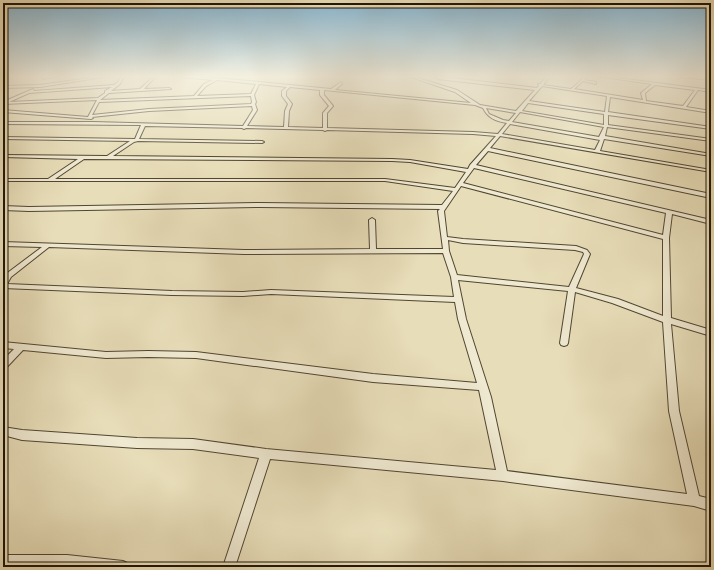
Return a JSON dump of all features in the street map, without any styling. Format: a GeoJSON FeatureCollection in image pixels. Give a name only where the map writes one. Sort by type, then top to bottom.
{"type":"FeatureCollection","features":[{"type":"Feature","properties":{"kind":"street"},"geometry":{"type":"LineString","coordinates":[[3,104],[36,103]]}},
{"type":"Feature","properties":{"kind":"street"},"geometry":{"type":"LineString","coordinates":[[90,117],[97,103]]}},
{"type":"Feature","properties":{"kind":"street"},"geometry":{"type":"LineString","coordinates":[[286,128],[287,111],[290,104],[289,103]]}},
{"type":"Feature","properties":{"kind":"street"},"geometry":{"type":"LineString","coordinates":[[325,130],[325,113],[330,106],[328,103]]}},
{"type":"Feature","properties":{"kind":"street"},"geometry":{"type":"LineString","coordinates":[[460,103],[606,126],[711,140]]}},
{"type":"Feature","properties":{"kind":"street"},"geometry":{"type":"LineString","coordinates":[[503,476],[483,388],[457,300],[454,277],[446,251],[441,210],[470,169],[526,103]]}},
{"type":"Feature","properties":{"kind":"street"},"geometry":{"type":"LineString","coordinates":[[530,103],[711,128]]}},
{"type":"Feature","properties":{"kind":"street"},"geometry":{"type":"LineString","coordinates":[[597,152],[606,126],[608,103]]}},
{"type":"Feature","properties":{"kind":"street"},"geometry":{"type":"LineString","coordinates":[[652,103],[711,112]]}},
{"type":"Feature","properties":{"kind":"street"},"geometry":{"type":"LineString","coordinates":[[684,108],[688,103]]}},
{"type":"Feature","properties":{"kind":"street"},"geometry":{"type":"LineString","coordinates":[[3,111],[90,117],[149,110],[253,104],[255,110],[244,128]]}},
{"type":"Feature","properties":{"kind":"street"},"geometry":{"type":"LineString","coordinates":[[484,107],[488,115],[509,122],[711,155]]}},
{"type":"Feature","properties":{"kind":"street"},"geometry":{"type":"LineString","coordinates":[[90,117],[98,121],[93,123]]}},
{"type":"Feature","properties":{"kind":"street"},"geometry":{"type":"LineString","coordinates":[[3,123],[93,123],[473,133],[499,135],[711,171]]}},
{"type":"Feature","properties":{"kind":"street"},"geometry":{"type":"LineString","coordinates":[[136,141],[143,125]]}},
{"type":"Feature","properties":{"kind":"street"},"geometry":{"type":"LineString","coordinates":[[108,158],[131,141],[136,141],[143,137]]}},
{"type":"Feature","properties":{"kind":"street"},"geometry":{"type":"LineString","coordinates":[[3,138],[262,142]]}},
{"type":"Feature","properties":{"kind":"street"},"geometry":{"type":"LineString","coordinates":[[486,149],[711,196]]}},
{"type":"Feature","properties":{"kind":"street"},"geometry":{"type":"LineString","coordinates":[[3,156],[410,161],[470,169],[711,222]]}},
{"type":"Feature","properties":{"kind":"street"},"geometry":{"type":"LineString","coordinates":[[48,180],[82,158]]}},
{"type":"Feature","properties":{"kind":"street"},"geometry":{"type":"LineString","coordinates":[[3,180],[385,180],[456,190]]}},
{"type":"Feature","properties":{"kind":"street"},"geometry":{"type":"LineString","coordinates":[[460,184],[519,198],[666,238]]}},
{"type":"Feature","properties":{"kind":"street"},"geometry":{"type":"LineString","coordinates":[[3,208],[29,209],[260,205],[443,207]]}},
{"type":"Feature","properties":{"kind":"street"},"geometry":{"type":"LineString","coordinates":[[669,213],[666,238],[667,320],[674,411],[694,500]]}},
{"type":"Feature","properties":{"kind":"street"},"geometry":{"type":"LineString","coordinates":[[372,220],[373,252]]}},
{"type":"Feature","properties":{"kind":"street"},"geometry":{"type":"LineString","coordinates":[[444,238],[463,241],[576,248],[585,251],[587,254],[572,289],[564,343]]}},
{"type":"Feature","properties":{"kind":"street"},"geometry":{"type":"LineString","coordinates":[[3,244],[244,252],[446,251]]}},
{"type":"Feature","properties":{"kind":"street"},"geometry":{"type":"LineString","coordinates":[[47,246],[8,276],[3,285],[172,294],[243,294],[271,292],[457,300]]}},
{"type":"Feature","properties":{"kind":"street"},"geometry":{"type":"LineString","coordinates":[[454,277],[572,289],[616,301],[667,320],[711,333]]}},
{"type":"Feature","properties":{"kind":"street"},"geometry":{"type":"LineString","coordinates":[[3,345],[106,355],[196,355],[373,378],[483,388]]}},
{"type":"Feature","properties":{"kind":"street"},"geometry":{"type":"LineString","coordinates":[[3,366],[20,347]]}},
{"type":"Feature","properties":{"kind":"street"},"geometry":{"type":"LineString","coordinates":[[3,431],[22,435],[130,442],[193,444],[266,454],[503,476],[694,500],[711,505]]}},
{"type":"Feature","properties":{"kind":"street"},"geometry":{"type":"LineString","coordinates":[[229,567],[266,454]]}},
{"type":"Feature","properties":{"kind":"street"},"geometry":{"type":"LineString","coordinates":[[3,561],[67,561],[123,567]]}}]}
